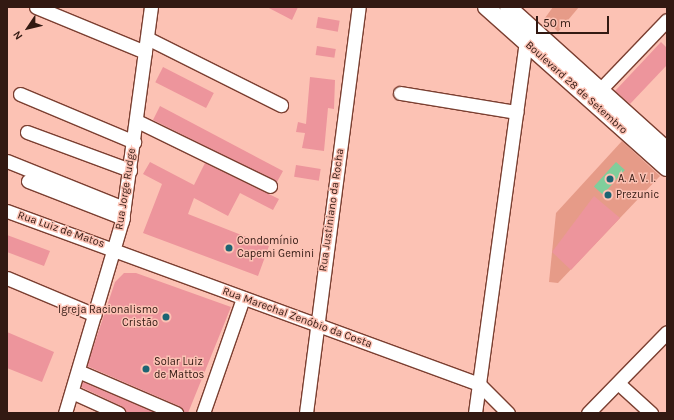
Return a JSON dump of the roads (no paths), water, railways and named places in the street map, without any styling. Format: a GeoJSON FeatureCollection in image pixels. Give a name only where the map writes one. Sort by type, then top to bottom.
{"type":"FeatureCollection","features":[{"type":"Feature","properties":{"kind":"main road","name":"Boulevard 28 de Setembro"},"geometry":{"type":"LineString","coordinates":[[486,7],[526,43],[667,150]]}},
{"type":"Feature","properties":{"kind":"main road","name":"Boulevard 28 de Setembro"},"geometry":{"type":"LineString","coordinates":[[508,7],[667,168]]}},
{"type":"Feature","properties":{"kind":"street"},"geometry":{"type":"LineString","coordinates":[[36,7],[145,52]]}},
{"type":"Feature","properties":{"kind":"street","name":"Rua Jorge Rudge"},"geometry":{"type":"LineString","coordinates":[[65,413],[94,315],[116,250],[124,213],[151,7]]}},
{"type":"Feature","properties":{"kind":"street","name":"Rua Justiniano da Rocha"},"geometry":{"type":"LineString","coordinates":[[306,413],[316,326],[359,7]]}},
{"type":"Feature","properties":{"kind":"street"},"geometry":{"type":"LineString","coordinates":[[596,95],[667,20]]}},
{"type":"Feature","properties":{"kind":"street"},"geometry":{"type":"LineString","coordinates":[[147,38],[281,105]]}},
{"type":"Feature","properties":{"kind":"street"},"geometry":{"type":"LineString","coordinates":[[475,413],[526,43]]}},
{"type":"Feature","properties":{"kind":"street"},"geometry":{"type":"LineString","coordinates":[[400,93],[516,112]]}},
{"type":"Feature","properties":{"kind":"street"},"geometry":{"type":"LineString","coordinates":[[20,94],[134,142]]}},
{"type":"Feature","properties":{"kind":"street"},"geometry":{"type":"LineString","coordinates":[[137,121],[270,186]]}},
{"type":"Feature","properties":{"kind":"street"},"geometry":{"type":"LineString","coordinates":[[27,132],[130,170]]}},
{"type":"Feature","properties":{"kind":"street"},"geometry":{"type":"LineString","coordinates":[[7,161],[124,213]]}},
{"type":"Feature","properties":{"kind":"street"},"geometry":{"type":"LineString","coordinates":[[28,181],[124,213]]}},
{"type":"Feature","properties":{"kind":"street","name":"Rua Luiz de Matos"},"geometry":{"type":"LineString","coordinates":[[7,211],[116,250]]}},
{"type":"Feature","properties":{"kind":"street","name":"Rua Marechal Zenóbio da Costa"},"geometry":{"type":"LineString","coordinates":[[116,250],[316,326],[479,384]]}},
{"type":"Feature","properties":{"kind":"street"},"geometry":{"type":"LineString","coordinates":[[7,278],[94,315]]}},
{"type":"Feature","properties":{"kind":"street"},"geometry":{"type":"LineString","coordinates":[[203,413],[243,298]]}},
{"type":"Feature","properties":{"kind":"street"},"geometry":{"type":"LineString","coordinates":[[588,413],[667,332]]}},
{"type":"Feature","properties":{"kind":"street"},"geometry":{"type":"LineString","coordinates":[[78,371],[176,413]]}},
{"type":"Feature","properties":{"kind":"street"},"geometry":{"type":"LineString","coordinates":[[618,383],[651,413]]}},
{"type":"Feature","properties":{"kind":"street"},"geometry":{"type":"LineString","coordinates":[[479,384],[508,413]]}},
{"type":"Feature","properties":{"kind":"street"},"geometry":{"type":"LineString","coordinates":[[72,392],[118,413]]}},
{"type":"Feature","properties":{"kind":"place","name":"A. A. V. I."},"geometry":{"type":"Point","coordinates":[610,179]}},
{"type":"Feature","properties":{"kind":"place","name":"Prezunic"},"geometry":{"type":"Point","coordinates":[608,195]}},
{"type":"Feature","properties":{"kind":"place","name":"Condomínio Capemi Gemini"},"geometry":{"type":"Point","coordinates":[229,248]}},
{"type":"Feature","properties":{"kind":"place","name":"Igreja Racionalismo Cristão"},"geometry":{"type":"Point","coordinates":[166,317]}},
{"type":"Feature","properties":{"kind":"place","name":"Solar Luiz de Mattos"},"geometry":{"type":"Point","coordinates":[146,369]}}]}
